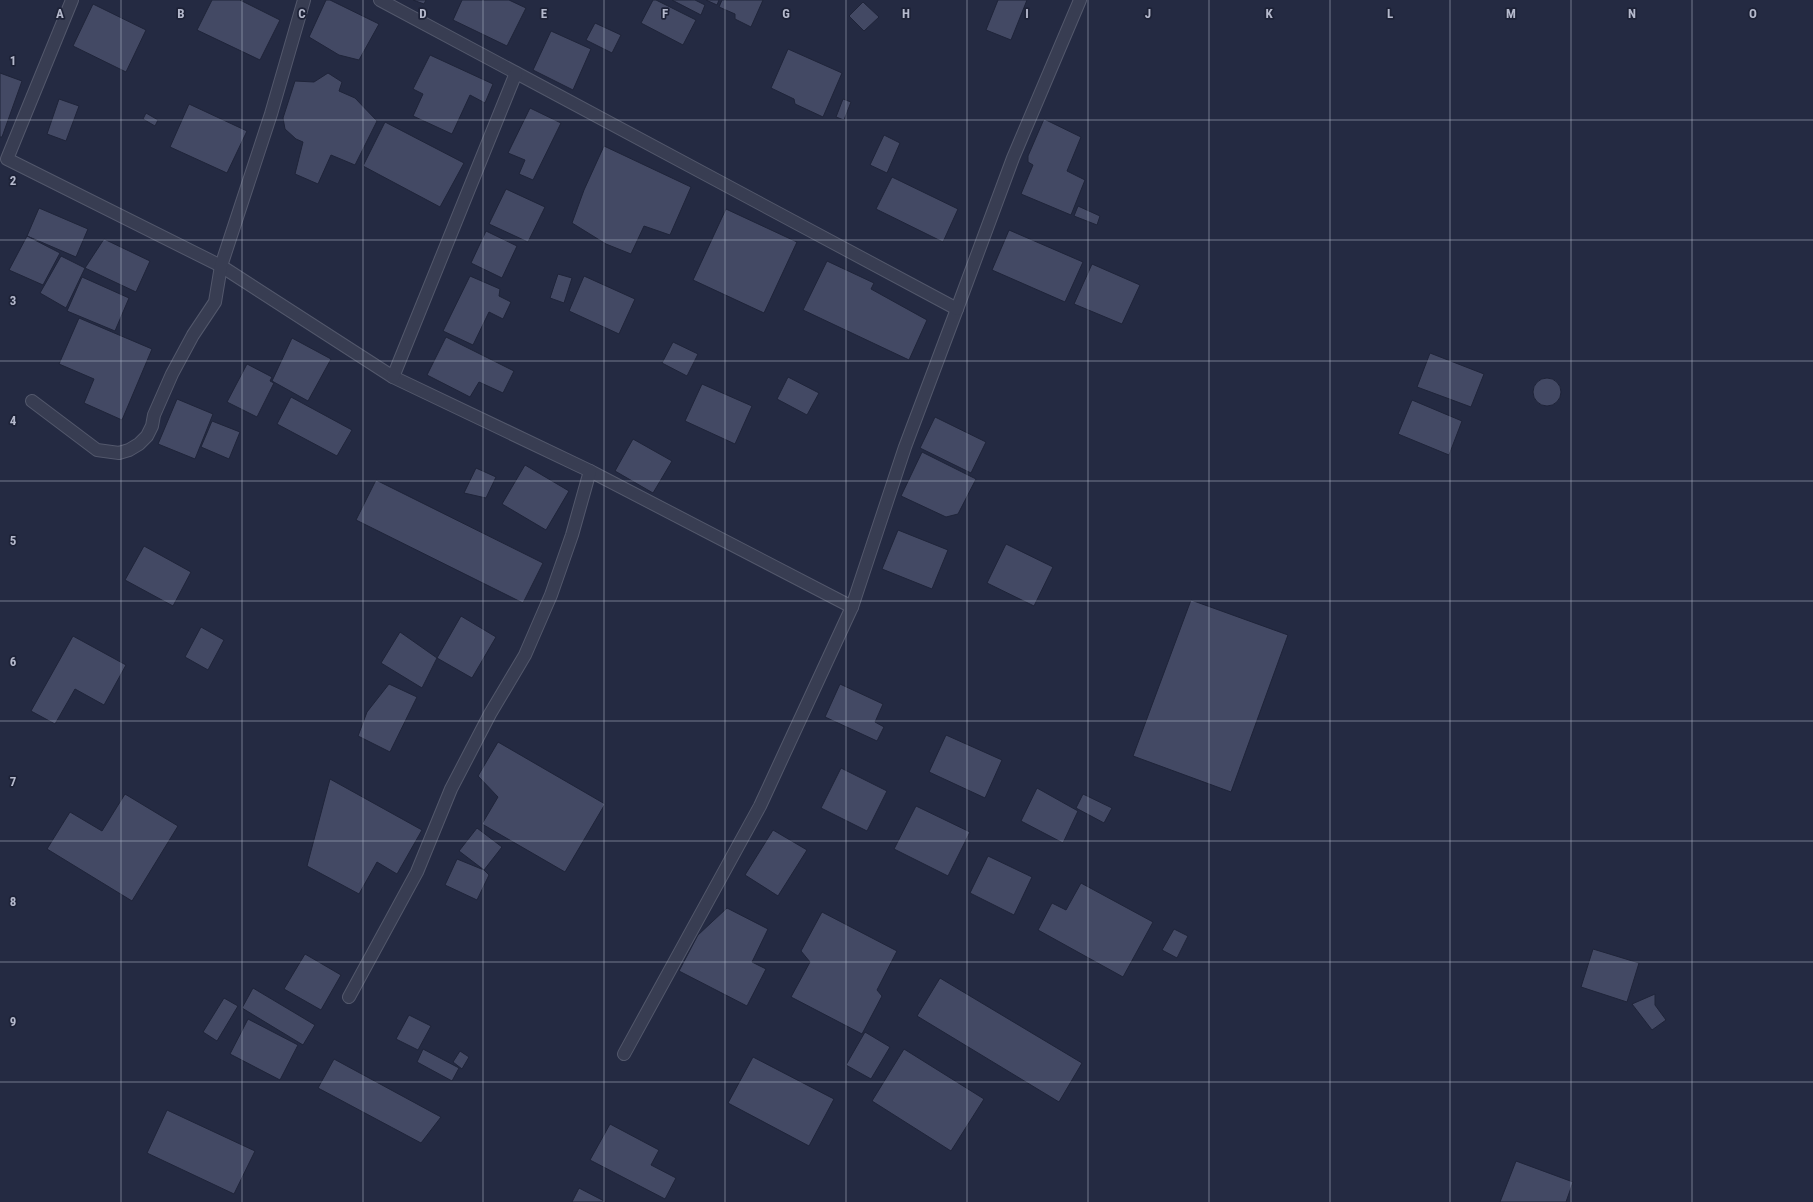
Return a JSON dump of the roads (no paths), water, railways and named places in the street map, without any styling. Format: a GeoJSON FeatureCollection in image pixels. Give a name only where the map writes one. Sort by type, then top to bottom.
{"type":"FeatureCollection","features":[{"type":"Feature","properties":{"kind":"street"},"geometry":{"type":"LineString","coordinates":[[72,0],[7,159],[220,266],[393,377],[590,471],[852,607]]}},
{"type":"Feature","properties":{"kind":"street"},"geometry":{"type":"LineString","coordinates":[[32,401],[97,450],[119,453],[130,450],[147,436],[152,426],[154,415],[172,374],[193,334],[215,302],[220,266],[271,114],[304,0]]}},
{"type":"Feature","properties":{"kind":"street"},"geometry":{"type":"LineString","coordinates":[[380,0],[957,309]]}},
{"type":"Feature","properties":{"kind":"street"},"geometry":{"type":"LineString","coordinates":[[624,1054],[760,806],[852,607],[905,447],[1014,158],[1080,0]]}},
{"type":"Feature","properties":{"kind":"street"},"geometry":{"type":"LineString","coordinates":[[393,377],[516,73]]}},
{"type":"Feature","properties":{"kind":"street"},"geometry":{"type":"LineString","coordinates":[[349,997],[417,872],[451,789],[490,714],[525,655],[553,589],[572,535],[590,471]]}}]}
